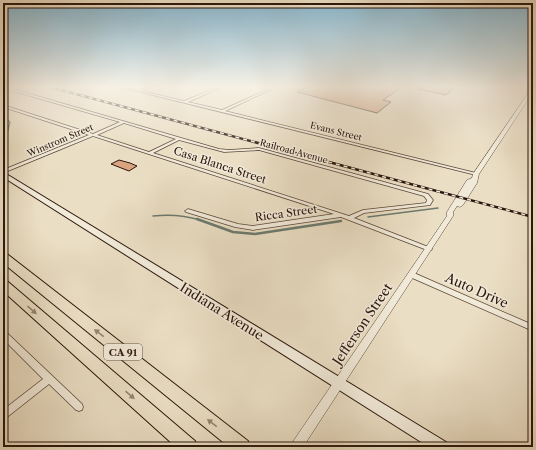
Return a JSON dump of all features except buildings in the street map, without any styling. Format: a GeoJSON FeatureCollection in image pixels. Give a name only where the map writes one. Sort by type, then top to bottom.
{"type":"FeatureCollection","features":[{"type":"Feature","properties":{"kind":"highway","name":"CA 91"},"geometry":{"type":"LineString","coordinates":[[3,257],[242,447]]}},
{"type":"Feature","properties":{"kind":"highway","name":"CA 91"},"geometry":{"type":"LineString","coordinates":[[3,284],[189,447]]}},
{"type":"Feature","properties":{"kind":"main road","name":"Indiana Avenue"},"geometry":{"type":"LineString","coordinates":[[3,173],[165,276],[441,447]]}},
{"type":"Feature","properties":{"kind":"street","name":"Casa Blanca Street"},"geometry":{"type":"LineString","coordinates":[[9,108],[349,218],[429,249]]}},
{"type":"Feature","properties":{"kind":"street","name":"Railroad Avenue"},"geometry":{"type":"LineString","coordinates":[[73,108],[178,139],[225,151],[259,149],[419,193],[426,196],[430,202],[428,204],[410,207],[363,212],[349,218]]}},
{"type":"Feature","properties":{"kind":"street","name":"Evans Street"},"geometry":{"type":"LineString","coordinates":[[210,108],[475,176]]}},
{"type":"Feature","properties":{"kind":"street"},"geometry":{"type":"LineString","coordinates":[[223,111],[230,108]]}},
{"type":"Feature","properties":{"kind":"street","name":"Jefferson Street"},"geometry":{"type":"LineString","coordinates":[[296,447],[450,216],[455,213],[466,197],[474,183],[475,176],[520,108]]}},
{"type":"Feature","properties":{"kind":"street","name":"Winstrom Street"},"geometry":{"type":"LineString","coordinates":[[3,173],[122,123]]}},
{"type":"Feature","properties":{"kind":"street"},"geometry":{"type":"LineString","coordinates":[[149,152],[178,139]]}},
{"type":"Feature","properties":{"kind":"street","name":"Ricca Street"},"geometry":{"type":"LineString","coordinates":[[188,211],[237,226],[253,228],[340,215]]}},
{"type":"Feature","properties":{"kind":"street","name":"Auto Drive"},"geometry":{"type":"LineString","coordinates":[[412,275],[533,328]]}},
{"type":"Feature","properties":{"kind":"street"},"geometry":{"type":"LineString","coordinates":[[3,334],[48,380],[79,407]]}},
{"type":"Feature","properties":{"kind":"street"},"geometry":{"type":"LineString","coordinates":[[3,415],[48,380]]}},
{"type":"Feature","properties":{"kind":"waterway"},"geometry":{"type":"LineString","coordinates":[[3,117],[10,122],[4,144],[6,150]]}},
{"type":"Feature","properties":{"kind":"waterway"},"geometry":{"type":"LineString","coordinates":[[368,217],[438,208]]}},
{"type":"Feature","properties":{"kind":"waterway"},"geometry":{"type":"LineString","coordinates":[[153,216],[177,215],[199,220]]}},
{"type":"Feature","properties":{"kind":"waterway"},"geometry":{"type":"LineString","coordinates":[[199,220],[233,232],[255,234],[341,221]]}},
{"type":"Feature","properties":{"kind":"railway"},"geometry":{"type":"LineString","coordinates":[[128,108],[533,217]]}}]}
